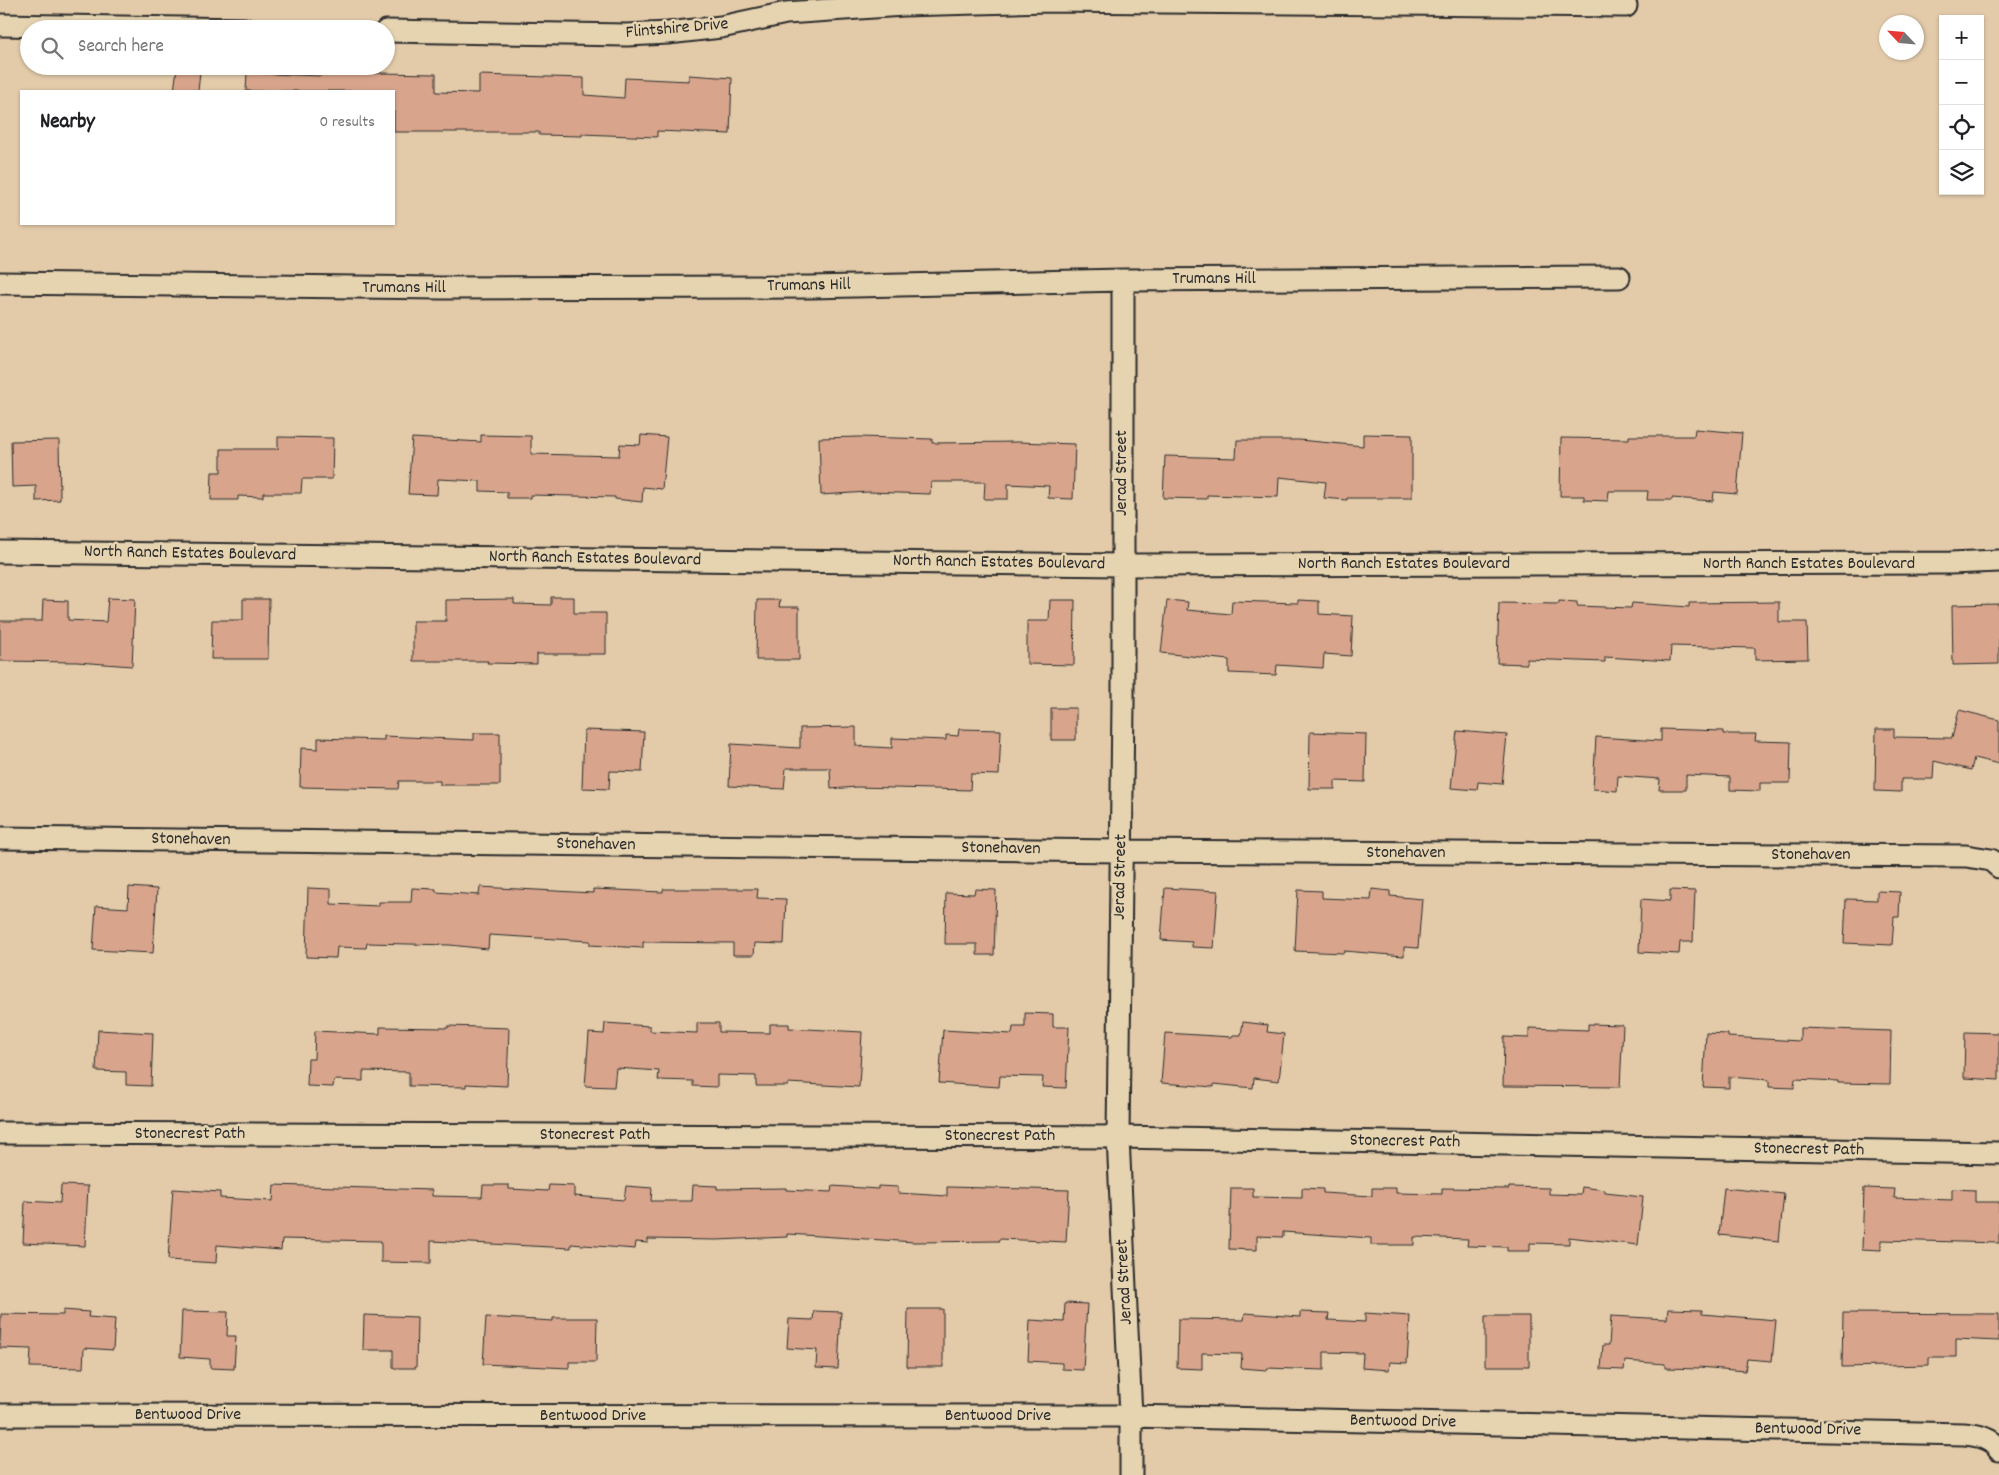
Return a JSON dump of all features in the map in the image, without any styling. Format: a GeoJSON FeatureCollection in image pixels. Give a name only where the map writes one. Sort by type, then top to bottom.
{"type":"FeatureCollection","features":[{"type":"Feature","properties":{"kind":"street","name":"Flintshire Drive"},"geometry":{"type":"LineString","coordinates":[[395,31],[636,34],[721,27],[787,6],[1048,1],[1626,6]]}},
{"type":"Feature","properties":{"kind":"street"},"geometry":{"type":"LineString","coordinates":[[0,25],[20,25]]}},
{"type":"Feature","properties":{"kind":"street","name":"Trumans Hill"},"geometry":{"type":"LineString","coordinates":[[0,283],[452,288],[810,287],[1123,280],[1619,277]]}},
{"type":"Feature","properties":{"kind":"street","name":"Jerad Street"},"geometry":{"type":"LineString","coordinates":[[1123,280],[1122,851],[1118,1137],[1131,1416],[1131,1475]]}},
{"type":"Feature","properties":{"kind":"street","name":"North Ranch Estates Boulevard"},"geometry":{"type":"LineString","coordinates":[[0,552],[1123,565],[1940,564],[1999,561]]}},
{"type":"Feature","properties":{"kind":"street","name":"Stonehaven"},"geometry":{"type":"LineString","coordinates":[[0,838],[1122,851],[1978,856],[1991,860],[1999,867]]}},
{"type":"Feature","properties":{"kind":"street","name":"Stonecrest Path"},"geometry":{"type":"LineString","coordinates":[[0,1133],[1118,1137],[1999,1153]]}},
{"type":"Feature","properties":{"kind":"street","name":"Bentwood Drive"},"geometry":{"type":"LineString","coordinates":[[0,1415],[1131,1416],[1974,1434],[1997,1446]]}},
{"type":"Feature","properties":{"kind":"building"},"geometry":{"type":"Polygon","coordinates":[[[436,74],[436,92],[479,93],[479,75],[584,78],[584,95],[624,98],[625,78],[689,81],[689,75],[732,78],[730,134],[657,131],[657,137],[582,134],[582,136],[539,135],[539,132],[395,132],[395,90],[246,90],[247,75],[436,74]]]}},
{"type":"Feature","properties":{"kind":"building"},"geometry":{"type":"Polygon","coordinates":[[[176,75],[200,75],[198,90],[174,90],[176,75]]]}},
{"type":"Feature","properties":{"kind":"building"},"geometry":{"type":"Polygon","coordinates":[[[1695,429],[1742,433],[1737,494],[1714,492],[1713,501],[1672,498],[1672,500],[1647,500],[1648,491],[1609,491],[1608,501],[1584,500],[1584,496],[1560,496],[1561,438],[1629,439],[1629,436],[1694,436],[1695,429]]]}},
{"type":"Feature","properties":{"kind":"building"},"geometry":{"type":"Polygon","coordinates":[[[1363,434],[1412,435],[1412,498],[1347,498],[1347,500],[1324,498],[1326,482],[1279,477],[1278,497],[1207,495],[1207,499],[1163,498],[1165,456],[1236,458],[1237,440],[1299,440],[1363,446],[1363,434]]]}},
{"type":"Feature","properties":{"kind":"building"},"geometry":{"type":"Polygon","coordinates":[[[481,435],[531,436],[531,454],[619,456],[620,444],[640,445],[641,435],[667,437],[662,489],[643,487],[642,502],[615,499],[615,497],[530,495],[530,498],[507,498],[507,492],[480,491],[480,481],[438,479],[437,495],[408,494],[412,438],[481,442],[481,435]]]}},
{"type":"Feature","properties":{"kind":"building"},"geometry":{"type":"Polygon","coordinates":[[[278,437],[333,438],[332,479],[302,479],[301,493],[263,493],[263,497],[238,496],[238,500],[211,500],[212,472],[221,472],[221,449],[278,449],[278,437]]]}},
{"type":"Feature","properties":{"kind":"building"},"geometry":{"type":"Polygon","coordinates":[[[819,438],[932,439],[932,443],[1018,442],[1075,444],[1073,499],[1048,498],[1049,486],[1008,484],[1008,499],[984,499],[985,482],[931,482],[930,494],[868,492],[821,495],[819,438]]]}},
{"type":"Feature","properties":{"kind":"building"},"geometry":{"type":"Polygon","coordinates":[[[59,440],[60,500],[36,501],[36,486],[12,487],[11,441],[59,440]]]}},
{"type":"Feature","properties":{"kind":"building"},"geometry":{"type":"Polygon","coordinates":[[[551,597],[574,597],[574,613],[606,613],[606,654],[537,654],[537,664],[487,663],[488,661],[413,661],[413,621],[446,621],[446,600],[514,599],[514,604],[551,605],[551,597]]]}},
{"type":"Feature","properties":{"kind":"building"},"geometry":{"type":"Polygon","coordinates":[[[108,598],[135,599],[132,666],[77,662],[0,661],[0,621],[42,621],[43,600],[68,601],[68,620],[106,622],[108,598]]]}},
{"type":"Feature","properties":{"kind":"building"},"geometry":{"type":"Polygon","coordinates":[[[243,599],[269,599],[268,659],[211,659],[212,620],[243,620],[243,599]]]}},
{"type":"Feature","properties":{"kind":"building"},"geometry":{"type":"Polygon","coordinates":[[[757,600],[780,600],[779,607],[799,607],[799,660],[756,660],[757,600]]]}},
{"type":"Feature","properties":{"kind":"building"},"geometry":{"type":"Polygon","coordinates":[[[1050,600],[1075,600],[1074,665],[1027,664],[1027,621],[1049,621],[1050,600]]]}},
{"type":"Feature","properties":{"kind":"building"},"geometry":{"type":"Polygon","coordinates":[[[1167,600],[1188,602],[1187,610],[1231,614],[1232,601],[1298,603],[1298,600],[1319,601],[1319,614],[1353,616],[1351,656],[1324,654],[1323,668],[1277,665],[1276,675],[1229,673],[1229,660],[1161,653],[1167,600]]]}},
{"type":"Feature","properties":{"kind":"building"},"geometry":{"type":"Polygon","coordinates":[[[1559,601],[1577,602],[1577,606],[1631,608],[1632,603],[1689,607],[1689,603],[1779,602],[1779,622],[1807,622],[1808,659],[1755,660],[1755,648],[1671,646],[1670,661],[1605,657],[1605,662],[1527,659],[1527,664],[1497,663],[1499,603],[1559,604],[1559,601]]]}},
{"type":"Feature","properties":{"kind":"building"},"geometry":{"type":"Polygon","coordinates":[[[1999,604],[1999,664],[1953,665],[1952,605],[1999,604]]]}},
{"type":"Feature","properties":{"kind":"building"},"geometry":{"type":"Polygon","coordinates":[[[1051,708],[1076,708],[1076,740],[1051,740],[1051,708]]]}},
{"type":"Feature","properties":{"kind":"building"},"geometry":{"type":"Polygon","coordinates":[[[1959,710],[1999,720],[1999,764],[1974,758],[1971,770],[1934,761],[1933,779],[1901,779],[1901,792],[1875,791],[1876,729],[1894,729],[1894,737],[1952,738],[1959,710]]]}},
{"type":"Feature","properties":{"kind":"building"},"geometry":{"type":"Polygon","coordinates":[[[856,727],[856,746],[892,748],[892,738],[946,740],[946,735],[958,736],[959,729],[1001,730],[999,775],[971,774],[970,790],[857,787],[831,789],[830,768],[786,768],[784,789],[729,786],[731,744],[800,748],[800,728],[856,727]]]}},
{"type":"Feature","properties":{"kind":"building"},"geometry":{"type":"Polygon","coordinates":[[[1661,729],[1723,731],[1723,734],[1756,734],[1755,741],[1791,742],[1790,783],[1760,783],[1760,791],[1730,790],[1730,777],[1686,775],[1686,790],[1659,790],[1660,779],[1618,776],[1617,791],[1593,789],[1596,737],[1661,741],[1661,729]]]}},
{"type":"Feature","properties":{"kind":"building"},"geometry":{"type":"Polygon","coordinates":[[[584,730],[644,732],[642,772],[610,771],[609,789],[582,788],[584,730]]]}},
{"type":"Feature","properties":{"kind":"building"},"geometry":{"type":"Polygon","coordinates":[[[1457,731],[1507,735],[1502,784],[1478,782],[1477,790],[1451,788],[1457,731]]]}},
{"type":"Feature","properties":{"kind":"building"},"geometry":{"type":"Polygon","coordinates":[[[1310,732],[1366,734],[1365,782],[1335,781],[1335,789],[1309,789],[1310,732]]]}},
{"type":"Feature","properties":{"kind":"building"},"geometry":{"type":"Polygon","coordinates":[[[474,733],[500,733],[500,785],[440,785],[440,781],[399,781],[398,789],[300,787],[301,748],[318,749],[318,738],[384,740],[384,736],[474,740],[474,733]]]}},
{"type":"Feature","properties":{"kind":"building"},"geometry":{"type":"Polygon","coordinates":[[[129,887],[157,889],[153,953],[93,950],[96,906],[128,908],[129,887]]]}},
{"type":"Feature","properties":{"kind":"building"},"geometry":{"type":"Polygon","coordinates":[[[480,887],[593,893],[593,889],[663,892],[663,889],[758,889],[757,898],[786,899],[784,944],[755,943],[754,955],[733,955],[733,943],[643,942],[643,948],[590,945],[590,941],[489,935],[488,949],[450,945],[367,943],[366,948],[337,947],[336,958],[306,957],[308,888],[331,889],[331,904],[379,906],[379,902],[411,902],[412,888],[479,895],[480,887]]]}},
{"type":"Feature","properties":{"kind":"building"},"geometry":{"type":"Polygon","coordinates":[[[1165,888],[1218,891],[1214,948],[1192,947],[1192,942],[1161,940],[1165,888]]]}},
{"type":"Feature","properties":{"kind":"building"},"geometry":{"type":"Polygon","coordinates":[[[975,889],[996,890],[994,955],[977,955],[977,944],[945,944],[946,893],[974,894],[975,889]]]}},
{"type":"Feature","properties":{"kind":"building"},"geometry":{"type":"Polygon","coordinates":[[[1372,889],[1390,891],[1390,896],[1422,899],[1418,948],[1404,947],[1404,956],[1344,951],[1344,953],[1295,951],[1298,890],[1322,891],[1322,898],[1371,900],[1372,889]]]}},
{"type":"Feature","properties":{"kind":"building"},"geometry":{"type":"Polygon","coordinates":[[[1670,890],[1695,891],[1693,942],[1680,942],[1679,954],[1639,952],[1641,899],[1670,901],[1670,890]]]}},
{"type":"Feature","properties":{"kind":"building"},"geometry":{"type":"Polygon","coordinates":[[[1877,891],[1900,892],[1899,917],[1894,917],[1892,945],[1844,943],[1846,899],[1877,900],[1877,891]]]}},
{"type":"Feature","properties":{"kind":"building"},"geometry":{"type":"Polygon","coordinates":[[[1025,1013],[1053,1014],[1053,1027],[1069,1027],[1066,1088],[1042,1087],[1043,1077],[1000,1076],[999,1087],[939,1083],[943,1030],[1012,1034],[1013,1027],[1025,1027],[1025,1013]]]}},
{"type":"Feature","properties":{"kind":"building"},"geometry":{"type":"Polygon","coordinates":[[[1243,1022],[1268,1025],[1267,1032],[1284,1034],[1279,1081],[1254,1078],[1253,1088],[1214,1084],[1214,1087],[1161,1083],[1165,1033],[1232,1037],[1233,1035],[1241,1035],[1243,1022]]]}},
{"type":"Feature","properties":{"kind":"building"},"geometry":{"type":"Polygon","coordinates":[[[605,1023],[650,1026],[650,1031],[697,1033],[697,1023],[719,1023],[719,1032],[770,1033],[770,1024],[789,1024],[789,1028],[862,1032],[859,1087],[788,1083],[788,1086],[756,1086],[756,1076],[717,1075],[717,1087],[693,1086],[693,1081],[658,1080],[659,1071],[616,1068],[614,1087],[585,1086],[589,1033],[604,1034],[605,1023]]]}},
{"type":"Feature","properties":{"kind":"building"},"geometry":{"type":"Polygon","coordinates":[[[1588,1024],[1623,1025],[1620,1087],[1503,1086],[1504,1037],[1529,1038],[1529,1028],[1588,1030],[1588,1024]]]}},
{"type":"Feature","properties":{"kind":"building"},"geometry":{"type":"Polygon","coordinates":[[[448,1026],[509,1028],[507,1086],[466,1084],[466,1087],[409,1086],[409,1072],[363,1071],[363,1081],[334,1080],[333,1087],[307,1086],[308,1059],[314,1059],[315,1031],[380,1034],[380,1027],[448,1028],[448,1026]]]}},
{"type":"Feature","properties":{"kind":"building"},"geometry":{"type":"Polygon","coordinates":[[[1800,1028],[1891,1031],[1890,1084],[1838,1083],[1838,1081],[1795,1079],[1794,1088],[1769,1087],[1769,1080],[1729,1077],[1729,1088],[1703,1087],[1706,1033],[1728,1034],[1728,1037],[1800,1041],[1800,1028]]]}},
{"type":"Feature","properties":{"kind":"building"},"geometry":{"type":"Polygon","coordinates":[[[98,1030],[153,1033],[151,1086],[126,1085],[126,1072],[96,1071],[98,1030]]]}},
{"type":"Feature","properties":{"kind":"building"},"geometry":{"type":"Polygon","coordinates":[[[1965,1032],[1999,1033],[1999,1080],[1964,1078],[1965,1032]]]}},
{"type":"Feature","properties":{"kind":"building"},"geometry":{"type":"Polygon","coordinates":[[[61,1185],[88,1186],[85,1246],[23,1243],[25,1201],[60,1203],[61,1185]]]}},
{"type":"Feature","properties":{"kind":"building"},"geometry":{"type":"Polygon","coordinates":[[[274,1185],[432,1190],[432,1196],[482,1197],[483,1185],[509,1185],[509,1189],[548,1191],[549,1185],[574,1186],[574,1196],[624,1200],[626,1186],[652,1188],[651,1201],[692,1201],[693,1185],[717,1186],[717,1189],[786,1188],[786,1190],[831,1192],[832,1186],[878,1189],[878,1186],[898,1187],[898,1193],[947,1196],[947,1187],[1069,1190],[1066,1242],[999,1239],[999,1241],[915,1242],[787,1234],[787,1237],[717,1240],[648,1239],[648,1243],[636,1242],[635,1249],[571,1244],[571,1248],[431,1241],[431,1263],[381,1262],[381,1241],[282,1239],[281,1250],[217,1245],[216,1263],[168,1260],[173,1189],[220,1192],[220,1198],[273,1201],[274,1185]]]}},
{"type":"Feature","properties":{"kind":"building"},"geometry":{"type":"Polygon","coordinates":[[[1509,1187],[1549,1188],[1549,1194],[1581,1195],[1582,1187],[1605,1190],[1605,1193],[1643,1197],[1638,1245],[1569,1237],[1569,1244],[1530,1243],[1530,1251],[1507,1251],[1507,1247],[1467,1246],[1468,1239],[1414,1237],[1414,1245],[1371,1245],[1371,1238],[1283,1232],[1283,1237],[1257,1236],[1257,1250],[1229,1249],[1231,1188],[1253,1188],[1253,1197],[1302,1198],[1302,1188],[1323,1189],[1323,1193],[1372,1196],[1372,1188],[1396,1188],[1396,1193],[1442,1194],[1442,1188],[1509,1189],[1509,1187]]]}},
{"type":"Feature","properties":{"kind":"building"},"geometry":{"type":"Polygon","coordinates":[[[1724,1188],[1784,1194],[1779,1241],[1719,1235],[1724,1188]]]}},
{"type":"Feature","properties":{"kind":"building"},"geometry":{"type":"Polygon","coordinates":[[[1864,1188],[1895,1189],[1894,1198],[1952,1200],[1952,1189],[1975,1190],[1975,1202],[1999,1202],[1999,1243],[1881,1240],[1881,1250],[1862,1249],[1864,1188]]]}},
{"type":"Feature","properties":{"kind":"building"},"geometry":{"type":"Polygon","coordinates":[[[1065,1303],[1087,1304],[1083,1370],[1062,1369],[1062,1363],[1028,1361],[1030,1320],[1064,1322],[1065,1303]]]}},
{"type":"Feature","properties":{"kind":"building"},"geometry":{"type":"Polygon","coordinates":[[[908,1309],[943,1309],[943,1367],[907,1367],[908,1309]]]}},
{"type":"Feature","properties":{"kind":"building"},"geometry":{"type":"Polygon","coordinates":[[[1668,1309],[1702,1310],[1702,1314],[1776,1320],[1772,1361],[1747,1359],[1745,1371],[1699,1367],[1699,1369],[1665,1368],[1665,1364],[1625,1361],[1624,1370],[1601,1369],[1603,1345],[1609,1345],[1611,1316],[1667,1319],[1668,1309]]]}},
{"type":"Feature","properties":{"kind":"building"},"geometry":{"type":"Polygon","coordinates":[[[63,1310],[89,1312],[88,1317],[115,1319],[113,1350],[84,1348],[83,1368],[30,1367],[31,1349],[0,1348],[1,1314],[63,1315],[63,1310]]]}},
{"type":"Feature","properties":{"kind":"building"},"geometry":{"type":"Polygon","coordinates":[[[182,1311],[228,1312],[227,1336],[236,1336],[234,1369],[210,1368],[210,1359],[180,1357],[182,1311]]]}},
{"type":"Feature","properties":{"kind":"building"},"geometry":{"type":"Polygon","coordinates":[[[814,1311],[841,1312],[838,1369],[816,1368],[817,1350],[787,1348],[789,1319],[813,1320],[814,1311]]]}},
{"type":"Feature","properties":{"kind":"building"},"geometry":{"type":"Polygon","coordinates":[[[1300,1312],[1329,1313],[1328,1320],[1365,1322],[1365,1313],[1410,1316],[1407,1363],[1390,1362],[1389,1370],[1362,1368],[1363,1353],[1324,1352],[1324,1370],[1267,1368],[1267,1370],[1241,1368],[1242,1354],[1202,1353],[1202,1369],[1177,1368],[1178,1319],[1244,1320],[1245,1313],[1300,1317],[1300,1312]]]}},
{"type":"Feature","properties":{"kind":"building"},"geometry":{"type":"Polygon","coordinates":[[[1843,1313],[1999,1314],[1999,1341],[1956,1339],[1956,1357],[1929,1357],[1929,1365],[1842,1367],[1843,1313]]]}},
{"type":"Feature","properties":{"kind":"building"},"geometry":{"type":"Polygon","coordinates":[[[364,1315],[417,1317],[416,1368],[393,1368],[393,1350],[363,1350],[364,1315]]]}},
{"type":"Feature","properties":{"kind":"building"},"geometry":{"type":"Polygon","coordinates":[[[1485,1316],[1529,1316],[1529,1366],[1485,1366],[1485,1316]]]}},
{"type":"Feature","properties":{"kind":"building"},"geometry":{"type":"Polygon","coordinates":[[[486,1317],[553,1321],[553,1318],[597,1318],[596,1362],[569,1362],[569,1368],[483,1364],[486,1317]]]}}]}
